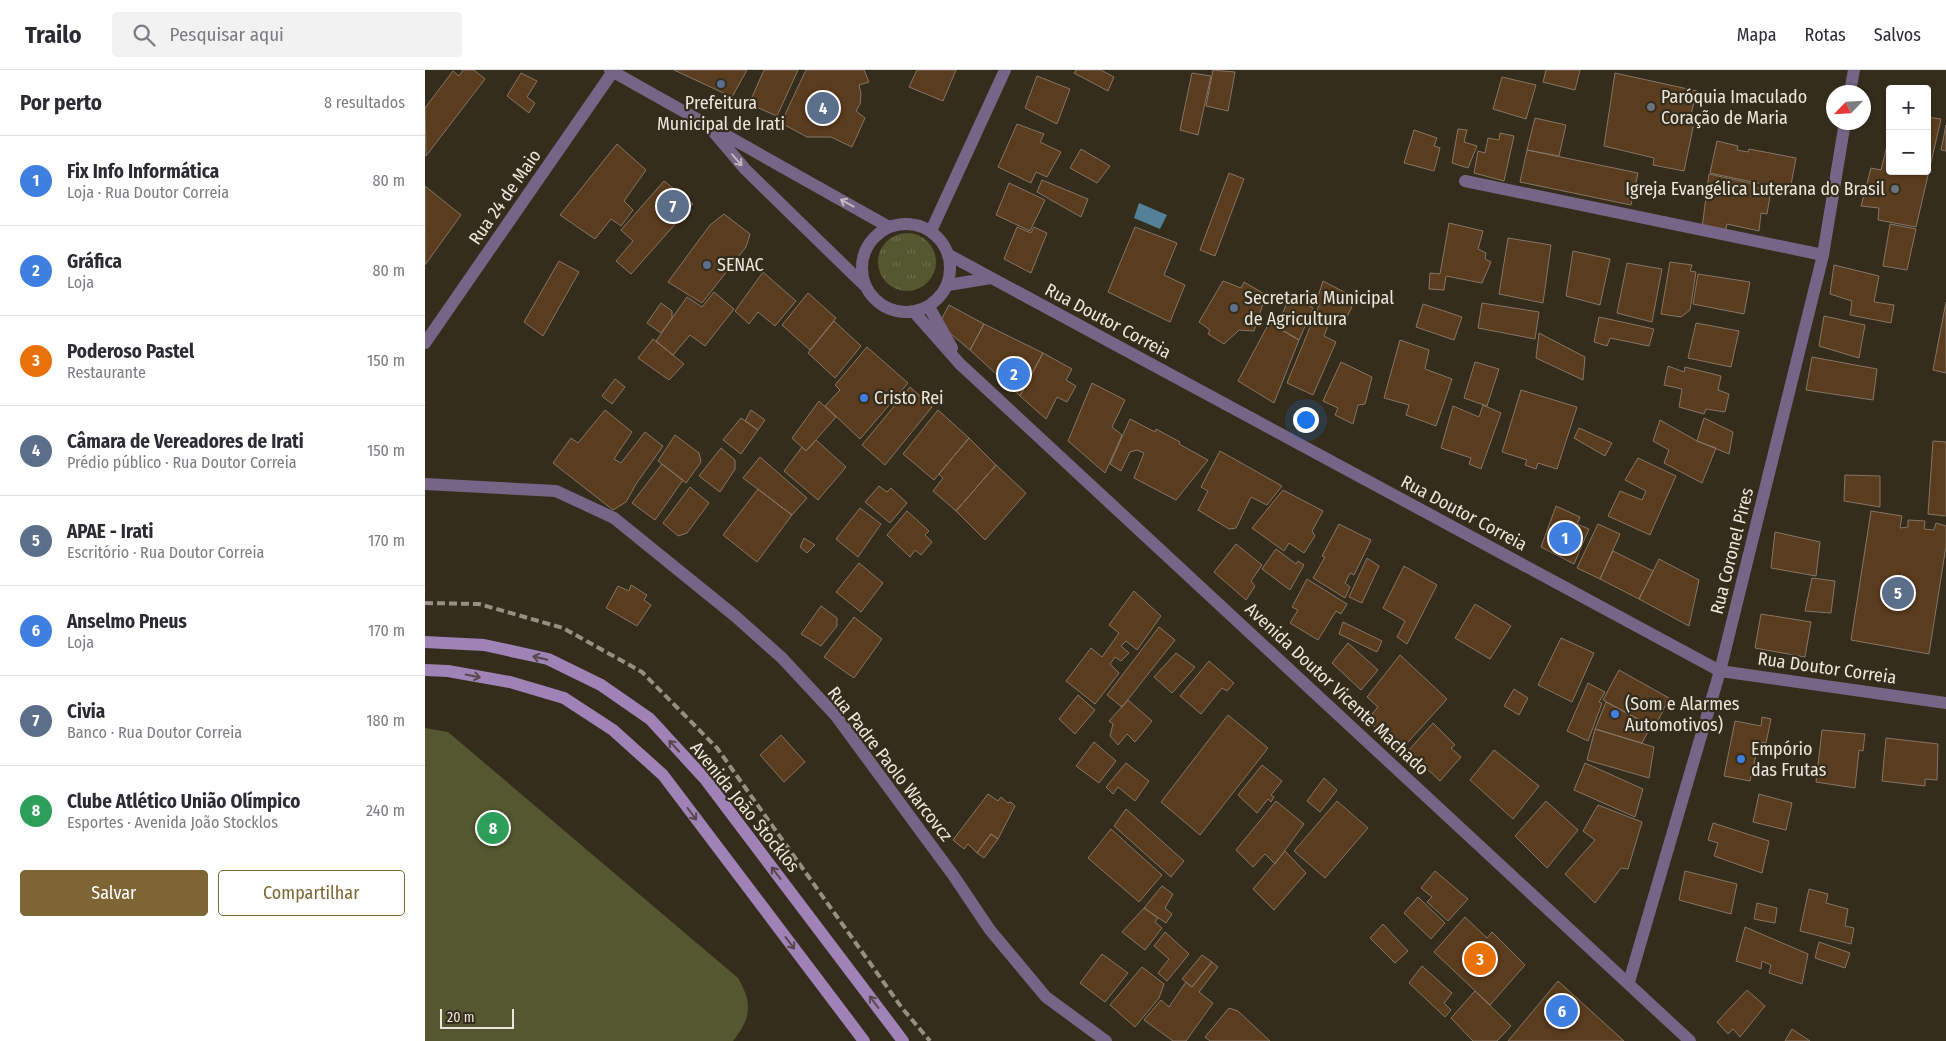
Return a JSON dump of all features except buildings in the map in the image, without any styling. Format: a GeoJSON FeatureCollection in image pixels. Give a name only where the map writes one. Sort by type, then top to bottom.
{"type":"FeatureCollection","features":[{"type":"Feature","properties":{"kind":"main road","name":"Avenida João Stocklos"},"geometry":{"type":"LineString","coordinates":[[425,642],[484,645],[548,659],[601,685],[650,720],[705,779],[903,1041]]}},
{"type":"Feature","properties":{"kind":"main road"},"geometry":{"type":"LineString","coordinates":[[425,670],[448,671],[510,682],[564,698],[613,730],[663,776],[864,1041]]}},
{"type":"Feature","properties":{"kind":"street"},"geometry":{"type":"LineString","coordinates":[[931,231],[1005,70]]}},
{"type":"Feature","properties":{"kind":"street"},"geometry":{"type":"LineString","coordinates":[[1851,85],[1854,70]]}},
{"type":"Feature","properties":{"kind":"street"},"geometry":{"type":"LineString","coordinates":[[612,71],[889,226]]}},
{"type":"Feature","properties":{"kind":"street","name":"Rua 24 de Maio"},"geometry":{"type":"LineString","coordinates":[[425,343],[612,71]]}},
{"type":"Feature","properties":{"kind":"street"},"geometry":{"type":"LineString","coordinates":[[705,123],[745,169],[865,286],[873,298],[885,308],[899,313],[914,312],[929,307],[940,298],[948,285],[951,270],[949,254],[942,241],[931,231],[918,225],[903,223],[889,226],[877,234],[868,244],[861,272],[865,286]]}},
{"type":"Feature","properties":{"kind":"street","name":"Rua Coronel Pires"},"geometry":{"type":"LineString","coordinates":[[1629,982],[1720,671],[1823,255],[1844,130]]}},
{"type":"Feature","properties":{"kind":"street"},"geometry":{"type":"LineString","coordinates":[[1465,181],[1823,255]]}},
{"type":"Feature","properties":{"kind":"street","name":"Rua Doutor Correia"},"geometry":{"type":"LineString","coordinates":[[949,254],[1720,671],[1946,703]]}},
{"type":"Feature","properties":{"kind":"street"},"geometry":{"type":"LineString","coordinates":[[948,285],[991,278]]}},
{"type":"Feature","properties":{"kind":"street"},"geometry":{"type":"LineString","coordinates":[[929,307],[960,364]]}},
{"type":"Feature","properties":{"kind":"street"},"geometry":{"type":"LineString","coordinates":[[914,312],[960,364]]}},
{"type":"Feature","properties":{"kind":"street","name":"Avenida Doutor Vicente Machado"},"geometry":{"type":"LineString","coordinates":[[960,364],[1629,982],[1690,1041]]}},
{"type":"Feature","properties":{"kind":"street","name":"Rua Padre Paolo Warcovcz"},"geometry":{"type":"LineString","coordinates":[[425,484],[556,490],[614,518],[735,616],[782,658],[835,716],[953,875],[990,930],[1046,997],[1105,1041]]}},
{"type":"Feature","properties":{"kind":"green space"},"geometry":{"type":"Polygon","coordinates":[[[907,233],[923,238],[931,246],[936,262],[931,278],[923,286],[907,291],[891,286],[883,278],[878,262],[883,246],[891,238],[907,233]]]}},
{"type":"Feature","properties":{"kind":"green space"},"geometry":{"type":"Polygon","coordinates":[[[425,728],[448,732],[738,978],[746,996],[748,1011],[739,1033],[733,1041],[425,1041],[425,728]]]}},
{"type":"Feature","properties":{"kind":"water"},"geometry":{"type":"Polygon","coordinates":[[[1139,203],[1167,215],[1160,229],[1134,218],[1139,203]]]}},
{"type":"Feature","properties":{"kind":"railway"},"geometry":{"type":"LineString","coordinates":[[425,603],[479,604],[563,628],[642,672],[717,748],[902,1008],[930,1041]]}},
{"type":"Feature","properties":{"kind":"place","name":"Prefeitura Municipal de Irati"},"geometry":{"type":"Point","coordinates":[721,84]}},
{"type":"Feature","properties":{"kind":"place","name":"Paróquia Imaculado Coração de Maria"},"geometry":{"type":"Point","coordinates":[1651,107]}},
{"type":"Feature","properties":{"kind":"place","name":"Câmara de Vereadores de Irati"},"geometry":{"type":"Point","coordinates":[823,108]}},
{"type":"Feature","properties":{"kind":"place","name":"Igreja Evangélica Luterana do Brasil"},"geometry":{"type":"Point","coordinates":[1895,189]}},
{"type":"Feature","properties":{"kind":"place","name":"Civia"},"geometry":{"type":"Point","coordinates":[673,206]}},
{"type":"Feature","properties":{"kind":"place","name":"SENAC"},"geometry":{"type":"Point","coordinates":[707,265]}},
{"type":"Feature","properties":{"kind":"place","name":"Secretaria Municipal de Agricultura"},"geometry":{"type":"Point","coordinates":[1234,308]}},
{"type":"Feature","properties":{"kind":"place","name":"Gráfica"},"geometry":{"type":"Point","coordinates":[1014,374]}},
{"type":"Feature","properties":{"kind":"place","name":"Cristo Rei"},"geometry":{"type":"Point","coordinates":[864,398]}},
{"type":"Feature","properties":{"kind":"place","name":"Fix Info Informática"},"geometry":{"type":"Point","coordinates":[1565,538]}},
{"type":"Feature","properties":{"kind":"place","name":"APAE - Irati"},"geometry":{"type":"Point","coordinates":[1898,593]}},
{"type":"Feature","properties":{"kind":"place","name":"(Som e Alarmes Automotivos)"},"geometry":{"type":"Point","coordinates":[1615,714]}},
{"type":"Feature","properties":{"kind":"place","name":"Empório das Frutas"},"geometry":{"type":"Point","coordinates":[1741,759]}},
{"type":"Feature","properties":{"kind":"place","name":"Clube Atlético União Olímpico"},"geometry":{"type":"Point","coordinates":[493,828]}},
{"type":"Feature","properties":{"kind":"place","name":"Poderoso Pastel"},"geometry":{"type":"Point","coordinates":[1480,959]}},
{"type":"Feature","properties":{"kind":"place","name":"Anselmo Pneus"},"geometry":{"type":"Point","coordinates":[1562,1011]}}]}
